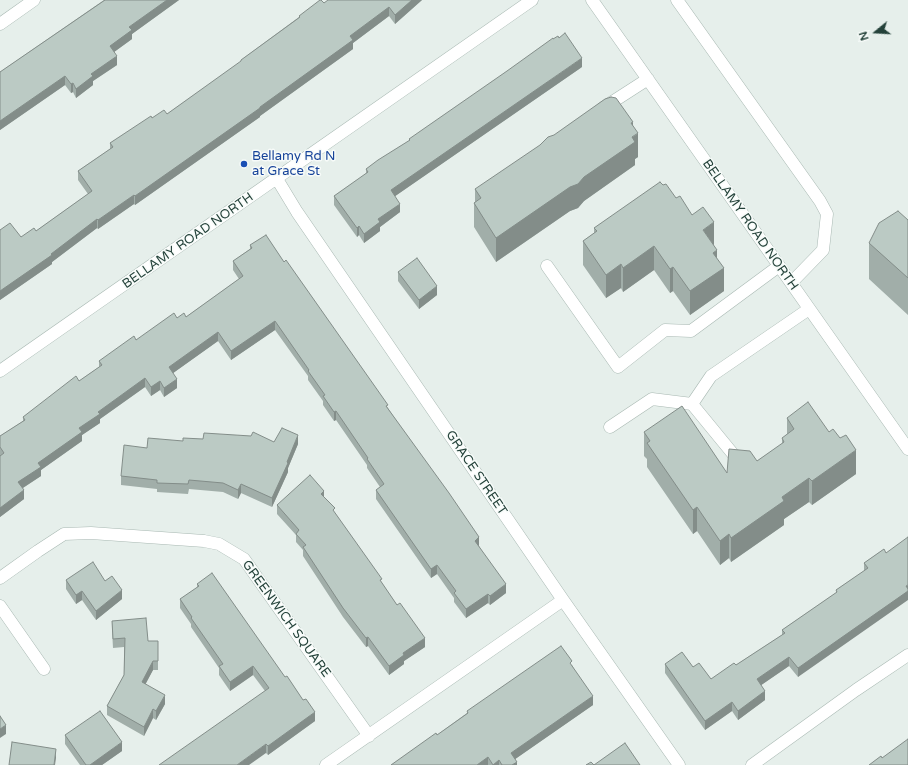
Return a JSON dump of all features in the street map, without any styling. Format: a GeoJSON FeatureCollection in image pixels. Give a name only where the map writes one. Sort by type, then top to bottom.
{"type":"FeatureCollection","features":[{"type":"Feature","properties":{"kind":"street"},"geometry":{"type":"LineString","coordinates":[[0,24],[34,0]]}},
{"type":"Feature","properties":{"kind":"street","name":"BELLAMY ROAD NORTH"},"geometry":{"type":"LineString","coordinates":[[0,371],[532,0]]}},
{"type":"Feature","properties":{"kind":"street","name":"BELLAMY ROAD NORTH"},"geometry":{"type":"LineString","coordinates":[[592,0],[908,449]]}},
{"type":"Feature","properties":{"kind":"street"},"geometry":{"type":"LineString","coordinates":[[677,0],[820,201],[827,214],[823,250],[790,283]]}},
{"type":"Feature","properties":{"kind":"street"},"geometry":{"type":"LineString","coordinates":[[591,115],[648,79]]}},
{"type":"Feature","properties":{"kind":"street","name":"GRACE STREET"},"geometry":{"type":"LineString","coordinates":[[277,179],[297,212],[563,600],[679,765]]}},
{"type":"Feature","properties":{"kind":"street"},"geometry":{"type":"LineString","coordinates":[[547,266],[618,367],[665,330],[692,331],[778,266]]}},
{"type":"Feature","properties":{"kind":"street"},"geometry":{"type":"LineString","coordinates":[[692,404],[711,376],[809,309]]}},
{"type":"Feature","properties":{"kind":"street"},"geometry":{"type":"LineString","coordinates":[[610,427],[652,400],[692,404],[733,454]]}},
{"type":"Feature","properties":{"kind":"street","name":"GREENWICH SQUARE"},"geometry":{"type":"LineString","coordinates":[[0,578],[38,550],[64,534],[91,532],[204,541],[219,544],[244,559],[369,736]]}},
{"type":"Feature","properties":{"kind":"street"},"geometry":{"type":"LineString","coordinates":[[326,765],[563,600]]}},
{"type":"Feature","properties":{"kind":"street"},"geometry":{"type":"LineString","coordinates":[[0,606],[44,669]]}},
{"type":"Feature","properties":{"kind":"street"},"geometry":{"type":"LineString","coordinates":[[752,765],[856,690],[908,655]]}},
{"type":"Feature","properties":{"kind":"building"},"geometry":{"type":"Polygon","coordinates":[[[105,0],[167,0],[129,27],[132,30],[110,46],[117,56],[91,74],[93,76],[76,89],[73,83],[71,84],[65,76],[0,121],[0,72],[105,0]]]}},
{"type":"Feature","properties":{"kind":"building"},"geometry":{"type":"Polygon","coordinates":[[[320,0],[324,3],[328,0],[412,0],[395,15],[389,7],[350,36],[353,40],[260,108],[135,196],[134,195],[98,220],[97,219],[51,254],[52,255],[0,291],[0,230],[10,223],[21,237],[34,228],[36,231],[92,191],[78,171],[113,147],[110,143],[151,116],[152,118],[164,110],[167,114],[241,61],[300,17],[299,16],[320,0]]]}},
{"type":"Feature","properties":{"kind":"building"},"geometry":{"type":"Polygon","coordinates":[[[565,33],[582,58],[391,190],[400,204],[378,219],[380,222],[364,234],[359,226],[357,228],[334,196],[368,172],[366,169],[378,160],[410,140],[409,139],[553,38],[558,36],[559,38],[565,33]]]}},
{"type":"Feature","properties":{"kind":"building"},"geometry":{"type":"Polygon","coordinates":[[[611,97],[616,98],[633,122],[631,123],[638,133],[632,137],[635,142],[584,177],[578,184],[570,187],[496,238],[474,203],[481,198],[475,189],[540,145],[548,137],[554,135],[605,99],[611,97]]]}},
{"type":"Feature","properties":{"kind":"building"},"geometry":{"type":"Polygon","coordinates":[[[660,182],[663,185],[666,184],[676,198],[680,196],[692,215],[703,207],[714,222],[703,230],[717,250],[713,253],[724,268],[690,291],[673,267],[670,269],[654,246],[623,268],[621,264],[606,275],[583,241],[597,231],[594,228],[660,182]]]}},
{"type":"Feature","properties":{"kind":"building"},"geometry":{"type":"Polygon","coordinates":[[[898,211],[908,220],[908,278],[869,243],[879,223],[898,211]]]}},
{"type":"Feature","properties":{"kind":"building"},"geometry":{"type":"Polygon","coordinates":[[[266,235],[284,262],[286,260],[388,405],[386,406],[479,537],[475,541],[506,584],[490,596],[488,594],[466,609],[454,593],[456,591],[437,565],[431,569],[376,490],[384,484],[367,459],[368,458],[336,411],[334,412],[323,396],[325,395],[275,321],[231,351],[218,332],[169,367],[177,379],[164,388],[160,381],[151,387],[145,378],[98,412],[100,414],[79,428],[82,432],[38,463],[41,467],[18,482],[24,490],[0,508],[0,456],[4,453],[0,447],[0,436],[25,420],[23,417],[76,376],[79,381],[102,365],[99,361],[134,336],[136,340],[174,313],[177,318],[184,313],[186,317],[243,276],[233,261],[252,248],[250,245],[266,235]]]}},
{"type":"Feature","properties":{"kind":"building"},"geometry":{"type":"Polygon","coordinates":[[[417,258],[437,286],[419,300],[398,272],[417,258]]]}},
{"type":"Feature","properties":{"kind":"building"},"geometry":{"type":"Polygon","coordinates":[[[808,402],[829,432],[833,429],[840,438],[846,435],[856,450],[812,481],[809,478],[782,497],[784,501],[731,538],[729,534],[720,541],[697,507],[693,510],[647,443],[650,441],[644,432],[682,406],[727,473],[729,449],[750,451],[757,461],[784,442],[782,438],[794,429],[787,418],[808,402]]]}},
{"type":"Feature","properties":{"kind":"building"},"geometry":{"type":"Polygon","coordinates":[[[282,428],[298,435],[287,462],[288,463],[272,498],[241,484],[238,490],[223,483],[189,480],[188,484],[157,483],[157,480],[121,476],[124,445],[147,448],[148,438],[183,441],[183,438],[203,439],[204,433],[251,436],[253,432],[274,442],[282,428]]]}},
{"type":"Feature","properties":{"kind":"building"},"geometry":{"type":"Polygon","coordinates":[[[310,475],[324,491],[321,494],[335,508],[333,510],[382,579],[380,580],[397,605],[400,603],[425,638],[403,653],[404,655],[389,666],[368,637],[366,638],[343,608],[303,547],[306,545],[296,534],[299,530],[277,505],[310,475]]]}},
{"type":"Feature","properties":{"kind":"building"},"geometry":{"type":"Polygon","coordinates":[[[908,537],[908,585],[906,586],[908,591],[798,668],[789,657],[757,679],[765,691],[738,711],[732,702],[705,721],[665,664],[682,652],[693,667],[699,663],[711,679],[734,663],[736,665],[785,633],[782,630],[837,592],[836,590],[868,568],[864,563],[884,549],[886,553],[908,537]]]}},
{"type":"Feature","properties":{"kind":"building"},"geometry":{"type":"Polygon","coordinates":[[[93,562],[105,581],[112,576],[122,590],[96,611],[82,591],[76,595],[66,580],[93,562]]]}},
{"type":"Feature","properties":{"kind":"building"},"geometry":{"type":"Polygon","coordinates":[[[212,573],[285,677],[287,676],[303,700],[306,699],[315,712],[268,746],[266,744],[237,765],[159,765],[269,688],[253,666],[230,682],[219,666],[223,664],[191,618],[192,617],[180,599],[199,586],[197,584],[212,573]]]}},
{"type":"Feature","properties":{"kind":"building"},"geometry":{"type":"Polygon","coordinates":[[[146,618],[148,641],[158,641],[158,661],[153,661],[142,682],[165,695],[156,711],[153,709],[144,727],[107,706],[124,675],[125,638],[113,639],[112,621],[146,618]]]}},
{"type":"Feature","properties":{"kind":"building"},"geometry":{"type":"Polygon","coordinates":[[[561,646],[572,661],[570,663],[593,696],[511,753],[517,762],[512,765],[502,765],[499,760],[493,765],[488,757],[477,765],[391,765],[436,733],[437,735],[468,713],[467,711],[561,646]]]}},
{"type":"Feature","properties":{"kind":"building"},"geometry":{"type":"Polygon","coordinates":[[[100,711],[122,742],[90,765],[86,765],[65,735],[100,711]]]}},
{"type":"Feature","properties":{"kind":"building"},"geometry":{"type":"Polygon","coordinates":[[[0,716],[6,725],[0,729],[0,716]]]}},
{"type":"Feature","properties":{"kind":"building"},"geometry":{"type":"Polygon","coordinates":[[[908,739],[908,765],[869,765],[881,756],[882,758],[908,739]]]}},
{"type":"Feature","properties":{"kind":"building"},"geometry":{"type":"Polygon","coordinates":[[[12,742],[56,749],[54,765],[9,765],[12,742]]]}},
{"type":"Feature","properties":{"kind":"building"},"geometry":{"type":"Polygon","coordinates":[[[625,743],[640,765],[594,765],[625,743]]]}},
{"type":"Feature","properties":{"kind":"building"},"geometry":{"type":"Polygon","coordinates":[[[591,762],[594,765],[586,765],[591,762]]]}},
{"type":"Feature","properties":{"kind":"place","name":"Bellamy Rd N at Grace St"},"geometry":{"type":"Point","coordinates":[244,164]}}]}
